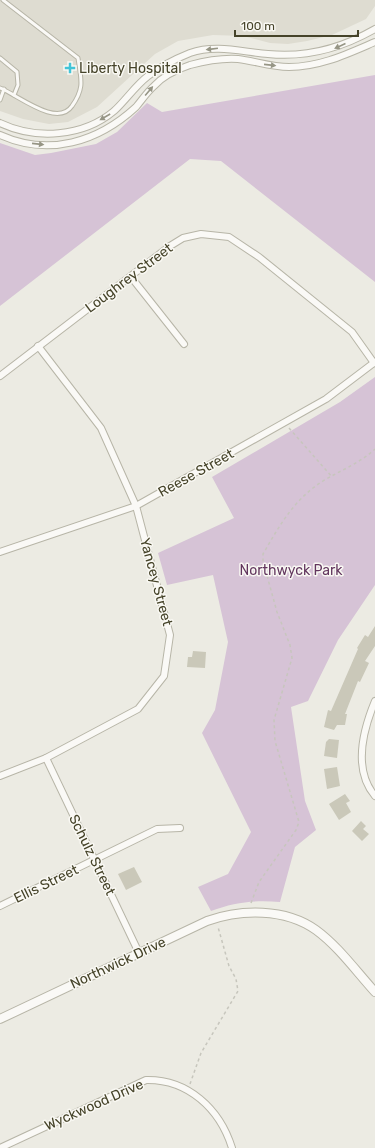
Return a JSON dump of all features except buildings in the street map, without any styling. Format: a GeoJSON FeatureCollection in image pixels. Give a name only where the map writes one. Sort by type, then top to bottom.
{"type":"FeatureCollection","features":[{"type":"Feature","properties":{"kind":"street"},"geometry":{"type":"LineString","coordinates":[[0,123],[13,129],[40,134],[66,132],[89,126],[113,112],[147,76],[169,62],[193,52],[216,48],[280,55],[309,54],[334,48],[375,29]]}},
{"type":"Feature","properties":{"kind":"street"},"geometry":{"type":"LineString","coordinates":[[0,135],[37,145],[66,145],[95,136],[120,121],[137,106],[154,85],[170,74],[190,65],[213,60],[237,59],[288,67],[312,66],[338,58],[375,42]]}},
{"type":"Feature","properties":{"kind":"street","name":"Loughrey Street"},"geometry":{"type":"LineString","coordinates":[[0,376],[170,246],[183,238],[201,234],[229,237],[259,257],[352,332],[374,362]]}},
{"type":"Feature","properties":{"kind":"street"},"geometry":{"type":"LineString","coordinates":[[131,277],[184,344]]}},
{"type":"Feature","properties":{"kind":"street","name":"Yancey Street"},"geometry":{"type":"LineString","coordinates":[[0,776],[46,758],[138,709],[164,676],[170,635],[136,506],[101,428],[38,346]]}},
{"type":"Feature","properties":{"kind":"street","name":"Reese Street"},"geometry":{"type":"LineString","coordinates":[[0,552],[136,506],[326,398],[374,362]]}},
{"type":"Feature","properties":{"kind":"street"},"geometry":{"type":"LineString","coordinates":[[375,701],[365,731],[362,759],[369,789],[375,796]]}},
{"type":"Feature","properties":{"kind":"street","name":"Schulz Street"},"geometry":{"type":"LineString","coordinates":[[46,758],[139,953]]}},
{"type":"Feature","properties":{"kind":"street","name":"Ellis Street"},"geometry":{"type":"LineString","coordinates":[[0,906],[157,829],[180,828]]}},
{"type":"Feature","properties":{"kind":"street","name":"Northwick Drive"},"geometry":{"type":"LineString","coordinates":[[0,1018],[207,921],[237,913],[261,913],[285,916],[306,924],[324,937],[375,992]]}},
{"type":"Feature","properties":{"kind":"street","name":"Wyckwood Drive"},"geometry":{"type":"LineString","coordinates":[[0,1148],[146,1080],[152,1080],[179,1086],[192,1092],[203,1101],[222,1125],[232,1148]]}},
{"type":"Feature","properties":{"kind":"lane"},"geometry":{"type":"LineString","coordinates":[[0,88],[48,113],[58,114],[64,113],[70,109],[78,97],[82,86],[78,58],[3,0]]}},
{"type":"Feature","properties":{"kind":"lane"},"geometry":{"type":"LineString","coordinates":[[0,58],[17,72],[18,85],[14,95]]}},
{"type":"Feature","properties":{"kind":"lane"},"geometry":{"type":"LineString","coordinates":[[0,100],[4,89]]}},
{"type":"Feature","properties":{"kind":"path"},"geometry":{"type":"LineString","coordinates":[[289,428],[332,477]]}},
{"type":"Feature","properties":{"kind":"path"},"geometry":{"type":"LineString","coordinates":[[251,903],[259,882],[296,830],[299,822],[275,741],[274,720],[292,658],[290,645],[277,612],[263,561],[263,554],[287,514],[313,488],[361,460],[375,449]]}},
{"type":"Feature","properties":{"kind":"path"},"geometry":{"type":"LineString","coordinates":[[190,1084],[201,1053],[238,991],[236,979],[229,966],[227,953],[220,930]]}},
{"type":"Feature","properties":{"kind":"shaded area","name":"Liberty Hospital"},"geometry":{"type":"Polygon","coordinates":[[[0,0],[375,0],[375,6],[366,19],[332,35],[307,41],[288,44],[270,43],[243,36],[213,35],[178,41],[155,54],[97,107],[68,122],[49,124],[23,119],[0,111],[0,0]]]}},
{"type":"Feature","properties":{"kind":"green space"},"geometry":{"type":"Polygon","coordinates":[[[375,75],[375,282],[221,161],[190,159],[0,306],[0,143],[35,155],[51,153],[96,144],[117,132],[147,103],[162,112],[375,75]]]}},
{"type":"Feature","properties":{"kind":"green space","name":"Northwyck Park"},"geometry":{"type":"Polygon","coordinates":[[[375,377],[375,585],[338,640],[308,701],[291,707],[305,801],[316,830],[295,847],[280,902],[245,902],[211,911],[198,887],[228,874],[251,832],[202,733],[215,710],[228,642],[213,575],[167,585],[158,553],[234,518],[212,477],[340,402],[375,377]]]}},
{"type":"Feature","properties":{"kind":"place","name":"Liberty Hospital"},"geometry":{"type":"Point","coordinates":[70,68]}}]}
